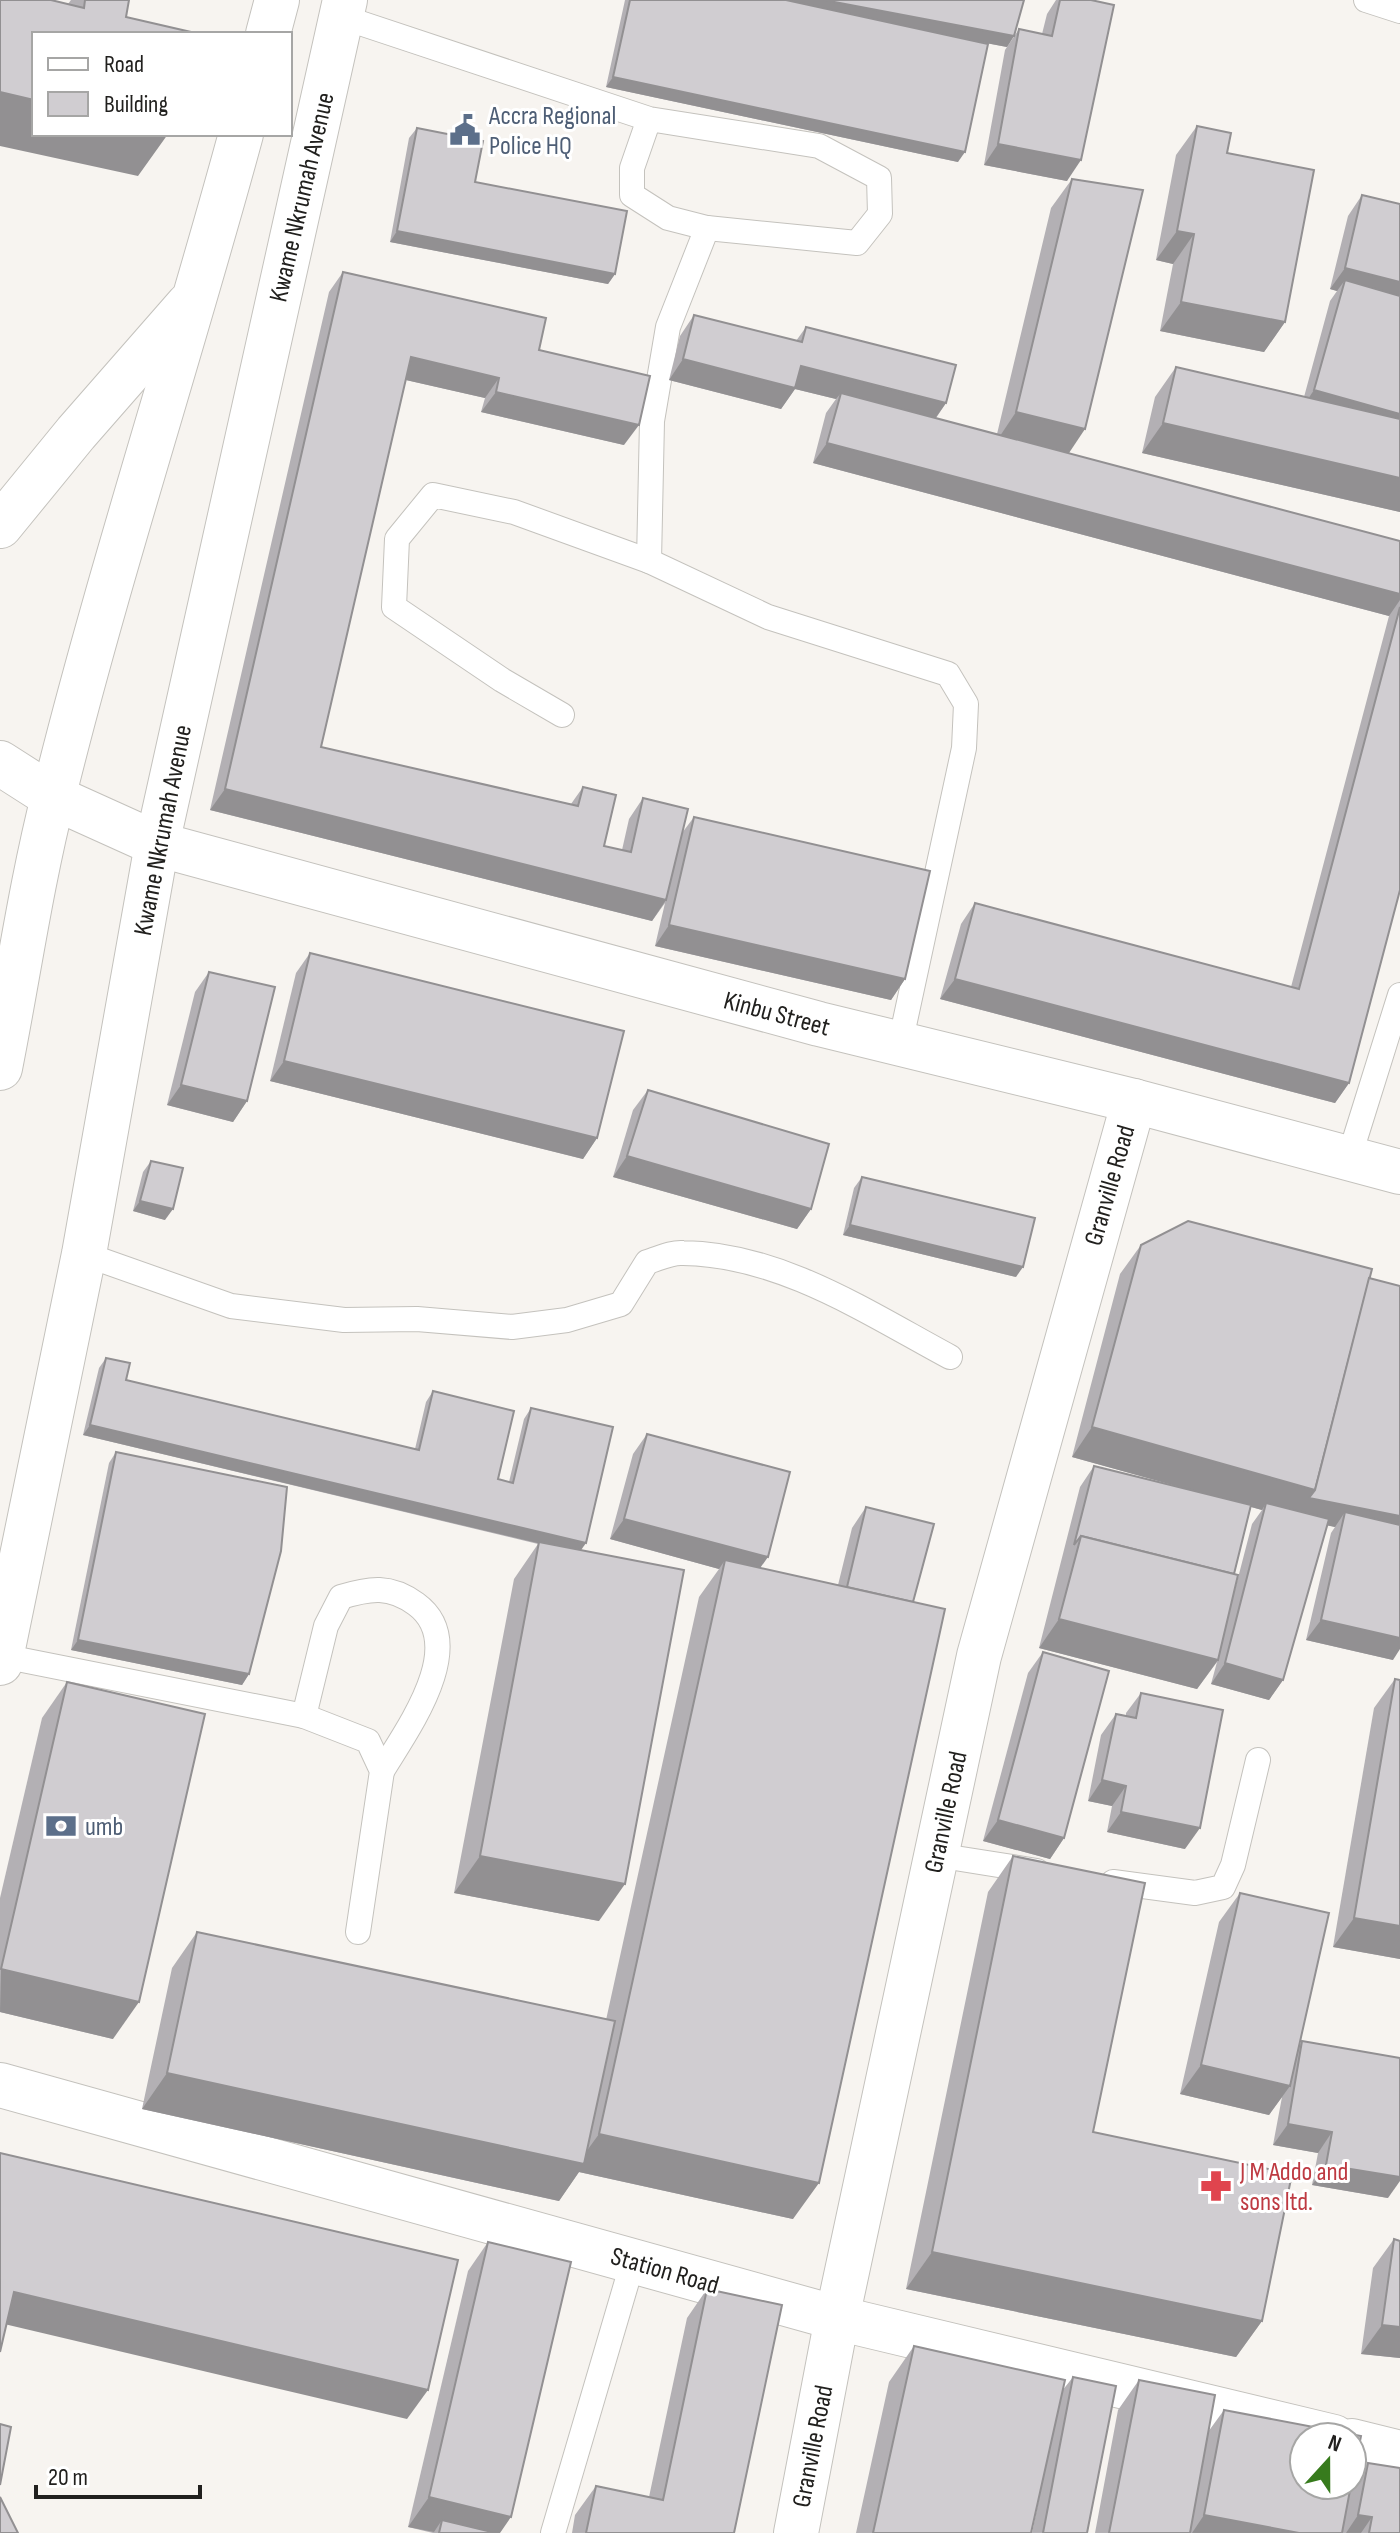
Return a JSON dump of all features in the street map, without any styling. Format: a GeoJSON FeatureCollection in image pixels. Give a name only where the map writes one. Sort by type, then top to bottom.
{"type":"FeatureCollection","features":[{"type":"Feature","properties":{"kind":"street"},"geometry":{"type":"LineString","coordinates":[[269,32],[277,0]]}},
{"type":"Feature","properties":{"kind":"street","name":"Kwame Nkrumah Avenue"},"geometry":{"type":"LineString","coordinates":[[1,1660],[84,1254],[157,844],[344,8]]}},
{"type":"Feature","properties":{"kind":"street"},"geometry":{"type":"LineString","coordinates":[[0,1068],[53,797],[122,541],[197,295],[240,136]]}},
{"type":"Feature","properties":{"kind":"street"},"geometry":{"type":"LineString","coordinates":[[0,526],[76,433],[197,295]]}},
{"type":"Feature","properties":{"kind":"street","name":"Kinbu Street"},"geometry":{"type":"LineString","coordinates":[[0,763],[53,797],[157,844],[900,1044],[1134,1101],[1400,1172]]}},
{"type":"Feature","properties":{"kind":"street","name":"Granville Road"},"geometry":{"type":"LineString","coordinates":[[796,2533],[837,2318],[979,1656],[1134,1101]]}},
{"type":"Feature","properties":{"kind":"street","name":"Station Road"},"geometry":{"type":"LineString","coordinates":[[0,2085],[837,2318],[1288,2426]]}},
{"type":"Feature","properties":{"kind":"street"},"geometry":{"type":"LineString","coordinates":[[1368,2445],[1400,2453]]}},
{"type":"Feature","properties":{"kind":"lane"},"geometry":{"type":"LineString","coordinates":[[1366,0],[1400,11]]}},
{"type":"Feature","properties":{"kind":"lane"},"geometry":{"type":"LineString","coordinates":[[344,8],[649,119],[819,146],[879,178],[880,214],[857,243],[707,228],[668,218],[632,195],[632,168],[649,119]]}},
{"type":"Feature","properties":{"kind":"lane"},"geometry":{"type":"LineString","coordinates":[[649,561],[652,421],[668,327],[707,228]]}},
{"type":"Feature","properties":{"kind":"lane"},"geometry":{"type":"LineString","coordinates":[[562,715],[502,680],[394,607],[397,539],[433,495],[514,512],[649,561],[768,617],[948,674],[966,704],[964,748],[900,1044]]}},
{"type":"Feature","properties":{"kind":"lane"},"geometry":{"type":"LineString","coordinates":[[1349,1158],[1400,995]]}},
{"type":"Feature","properties":{"kind":"lane"},"geometry":{"type":"LineString","coordinates":[[84,1254],[231,1306],[344,1320],[417,1319],[512,1327],[567,1320],[621,1304],[647,1262],[681,1252],[751,1263],[818,1286],[950,1357]]}},
{"type":"Feature","properties":{"kind":"lane"},"geometry":{"type":"LineString","coordinates":[[304,1716],[326,1626],[341,1597],[373,1587],[401,1593],[424,1610],[434,1627],[435,1659],[425,1701],[382,1771],[358,1932]]}},
{"type":"Feature","properties":{"kind":"lane"},"geometry":{"type":"LineString","coordinates":[[1,1660],[304,1716],[368,1741],[382,1771]]}},
{"type":"Feature","properties":{"kind":"lane"},"geometry":{"type":"LineString","coordinates":[[1094,1880],[1195,1893],[1223,1887],[1233,1865],[1258,1760]]}},
{"type":"Feature","properties":{"kind":"lane"},"geometry":{"type":"LineString","coordinates":[[936,1855],[1063,1875]]}},
{"type":"Feature","properties":{"kind":"lane"},"geometry":{"type":"LineString","coordinates":[[553,2533],[633,2261]]}},
{"type":"Feature","properties":{"kind":"building"},"geometry":{"type":"Polygon","coordinates":[[[0,0],[51,0],[84,8],[85,0],[129,0],[126,17],[191,32],[32,32],[32,100],[0,92],[0,0]]]}},
{"type":"Feature","properties":{"kind":"building"},"geometry":{"type":"Polygon","coordinates":[[[630,0],[786,0],[988,44],[965,152],[613,77],[630,0]]]}},
{"type":"Feature","properties":{"kind":"building"},"geometry":{"type":"Polygon","coordinates":[[[824,0],[1024,0],[1014,36],[824,0]]]}},
{"type":"Feature","properties":{"kind":"building"},"geometry":{"type":"Polygon","coordinates":[[[1060,0],[1091,0],[1114,5],[1081,160],[998,144],[1019,29],[1052,36],[1060,0]]]}},
{"type":"Feature","properties":{"kind":"building"},"geometry":{"type":"Polygon","coordinates":[[[1197,126],[1231,133],[1227,153],[1314,170],[1285,322],[1181,302],[1194,234],[1177,231],[1197,126]]]}},
{"type":"Feature","properties":{"kind":"building"},"geometry":{"type":"Polygon","coordinates":[[[417,128],[483,141],[475,182],[627,211],[615,274],[397,231],[417,128]]]}},
{"type":"Feature","properties":{"kind":"building"},"geometry":{"type":"Polygon","coordinates":[[[1072,179],[1143,190],[1085,429],[1016,412],[1072,179]]]}},
{"type":"Feature","properties":{"kind":"building"},"geometry":{"type":"Polygon","coordinates":[[[1362,195],[1400,204],[1400,282],[1345,268],[1362,195]]]}},
{"type":"Feature","properties":{"kind":"building"},"geometry":{"type":"Polygon","coordinates":[[[343,272],[546,318],[539,350],[650,376],[639,425],[496,392],[499,378],[411,357],[321,747],[578,806],[583,787],[616,795],[604,846],[631,852],[643,798],[688,809],[666,900],[225,789],[343,272]]]}},
{"type":"Feature","properties":{"kind":"building"},"geometry":{"type":"Polygon","coordinates":[[[1345,280],[1400,296],[1400,414],[1314,390],[1345,280]]]}},
{"type":"Feature","properties":{"kind":"building"},"geometry":{"type":"Polygon","coordinates":[[[694,315],[802,342],[806,327],[956,365],[946,403],[801,366],[795,388],[683,359],[694,315]]]}},
{"type":"Feature","properties":{"kind":"building"},"geometry":{"type":"Polygon","coordinates":[[[1176,367],[1400,419],[1400,478],[1163,423],[1176,367]]]}},
{"type":"Feature","properties":{"kind":"building"},"geometry":{"type":"Polygon","coordinates":[[[841,393],[1400,541],[1400,594],[827,443],[841,393]]]}},
{"type":"Feature","properties":{"kind":"building"},"geometry":{"type":"Polygon","coordinates":[[[1400,607],[1400,890],[1349,1083],[955,979],[975,903],[1299,989],[1400,607]]]}},
{"type":"Feature","properties":{"kind":"building"},"geometry":{"type":"Polygon","coordinates":[[[694,817],[930,871],[905,979],[669,925],[694,817]]]}},
{"type":"Feature","properties":{"kind":"building"},"geometry":{"type":"Polygon","coordinates":[[[310,953],[624,1031],[597,1138],[284,1061],[310,953]]]}},
{"type":"Feature","properties":{"kind":"building"},"geometry":{"type":"Polygon","coordinates":[[[209,972],[275,987],[247,1101],[181,1085],[209,972]]]}},
{"type":"Feature","properties":{"kind":"building"},"geometry":{"type":"Polygon","coordinates":[[[648,1090],[829,1144],[811,1209],[627,1156],[648,1090]]]}},
{"type":"Feature","properties":{"kind":"building"},"geometry":{"type":"Polygon","coordinates":[[[151,1161],[183,1168],[173,1209],[140,1201],[151,1161]]]}},
{"type":"Feature","properties":{"kind":"building"},"geometry":{"type":"Polygon","coordinates":[[[862,1177],[1035,1218],[1023,1267],[850,1225],[862,1177]]]}},
{"type":"Feature","properties":{"kind":"building"},"geometry":{"type":"Polygon","coordinates":[[[1188,1221],[1372,1269],[1315,1490],[1092,1427],[1141,1245],[1188,1221]]]}},
{"type":"Feature","properties":{"kind":"building"},"geometry":{"type":"Polygon","coordinates":[[[1369,1278],[1400,1286],[1400,1516],[1309,1498],[1315,1490],[1369,1278]]]}},
{"type":"Feature","properties":{"kind":"building"},"geometry":{"type":"Polygon","coordinates":[[[106,1358],[130,1363],[126,1380],[419,1450],[433,1391],[514,1411],[498,1479],[513,1483],[531,1408],[613,1427],[586,1543],[90,1425],[106,1358]]]}},
{"type":"Feature","properties":{"kind":"building"},"geometry":{"type":"Polygon","coordinates":[[[647,1434],[790,1472],[768,1557],[624,1519],[647,1434]]]}},
{"type":"Feature","properties":{"kind":"building"},"geometry":{"type":"Polygon","coordinates":[[[116,1452],[287,1487],[281,1551],[249,1674],[78,1640],[116,1452]]]}},
{"type":"Feature","properties":{"kind":"building"},"geometry":{"type":"Polygon","coordinates":[[[1094,1466],[1251,1505],[1234,1574],[1081,1536],[1074,1545],[1094,1466]]]}},
{"type":"Feature","properties":{"kind":"building"},"geometry":{"type":"Polygon","coordinates":[[[1266,1503],[1329,1519],[1283,1680],[1225,1663],[1266,1503]]]}},
{"type":"Feature","properties":{"kind":"building"},"geometry":{"type":"Polygon","coordinates":[[[866,1507],[934,1524],[913,1602],[847,1587],[866,1507]]]}},
{"type":"Feature","properties":{"kind":"building"},"geometry":{"type":"Polygon","coordinates":[[[1345,1512],[1400,1525],[1400,1638],[1321,1620],[1345,1512]]]}},
{"type":"Feature","properties":{"kind":"building"},"geometry":{"type":"Polygon","coordinates":[[[1081,1536],[1238,1575],[1218,1660],[1059,1619],[1081,1536]]]}},
{"type":"Feature","properties":{"kind":"building"},"geometry":{"type":"Polygon","coordinates":[[[539,1542],[684,1570],[625,1884],[480,1856],[539,1542]]]}},
{"type":"Feature","properties":{"kind":"building"},"geometry":{"type":"Polygon","coordinates":[[[725,1560],[945,1609],[819,2183],[599,2134],[725,1560]]]}},
{"type":"Feature","properties":{"kind":"building"},"geometry":{"type":"Polygon","coordinates":[[[1043,1652],[1109,1671],[1064,1838],[998,1820],[1043,1652]]]}},
{"type":"Feature","properties":{"kind":"building"},"geometry":{"type":"Polygon","coordinates":[[[1395,1679],[1400,1680],[1400,1926],[1354,1918],[1395,1679]]]}},
{"type":"Feature","properties":{"kind":"building"},"geometry":{"type":"Polygon","coordinates":[[[67,1682],[205,1714],[139,2002],[1,1969],[67,1682]]]}},
{"type":"Feature","properties":{"kind":"building"},"geometry":{"type":"Polygon","coordinates":[[[1141,1693],[1223,1710],[1200,1828],[1121,1812],[1126,1786],[1102,1780],[1116,1714],[1136,1718],[1141,1693]]]}},
{"type":"Feature","properties":{"kind":"building"},"geometry":{"type":"Polygon","coordinates":[[[1013,1856],[1145,1883],[1093,2132],[1292,2174],[1262,2321],[932,2252],[1013,1856]]]}},
{"type":"Feature","properties":{"kind":"building"},"geometry":{"type":"Polygon","coordinates":[[[1240,1893],[1329,1913],[1290,2086],[1201,2065],[1240,1893]]]}},
{"type":"Feature","properties":{"kind":"building"},"geometry":{"type":"Polygon","coordinates":[[[197,1932],[615,2021],[584,2164],[167,2073],[197,1932]]]}},
{"type":"Feature","properties":{"kind":"building"},"geometry":{"type":"Polygon","coordinates":[[[1302,2041],[1400,2058],[1400,2177],[1326,2165],[1332,2132],[1288,2124],[1302,2041]]]}},
{"type":"Feature","properties":{"kind":"building"},"geometry":{"type":"Polygon","coordinates":[[[0,2153],[458,2260],[428,2390],[14,2292],[0,2352],[0,2153]]]}},
{"type":"Feature","properties":{"kind":"building"},"geometry":{"type":"Polygon","coordinates":[[[1394,2239],[1400,2241],[1400,2327],[1382,2325],[1394,2239]]]}},
{"type":"Feature","properties":{"kind":"building"},"geometry":{"type":"Polygon","coordinates":[[[488,2242],[571,2262],[511,2517],[429,2497],[488,2242]]]}},
{"type":"Feature","properties":{"kind":"building"},"geometry":{"type":"Polygon","coordinates":[[[707,2289],[782,2305],[734,2533],[586,2533],[596,2486],[663,2500],[707,2289]]]}},
{"type":"Feature","properties":{"kind":"building"},"geometry":{"type":"Polygon","coordinates":[[[914,2346],[1065,2380],[1031,2533],[873,2533],[914,2346]]]}},
{"type":"Feature","properties":{"kind":"building"},"geometry":{"type":"Polygon","coordinates":[[[1073,2377],[1116,2386],[1087,2533],[1043,2533],[1073,2377]]]}},
{"type":"Feature","properties":{"kind":"building"},"geometry":{"type":"Polygon","coordinates":[[[1139,2380],[1215,2395],[1190,2533],[1109,2533],[1139,2380]]]}},
{"type":"Feature","properties":{"kind":"building"},"geometry":{"type":"Polygon","coordinates":[[[1224,2410],[1288,2422],[1288,2501],[1348,2501],[1342,2533],[1299,2533],[1204,2515],[1224,2410]]]}},
{"type":"Feature","properties":{"kind":"building"},"geometry":{"type":"Polygon","coordinates":[[[0,2424],[11,2427],[0,2485],[0,2424]]]}},
{"type":"Feature","properties":{"kind":"building"},"geometry":{"type":"Polygon","coordinates":[[[1368,2463],[1400,2468],[1400,2533],[1369,2533],[1372,2517],[1358,2515],[1361,2501],[1368,2501],[1368,2463]]]}},
{"type":"Feature","properties":{"kind":"building"},"geometry":{"type":"Polygon","coordinates":[[[0,2497],[18,2533],[0,2533],[0,2497]]]}},
{"type":"Feature","properties":{"kind":"building"},"geometry":{"type":"Polygon","coordinates":[[[442,2520],[496,2533],[439,2533],[442,2520]]]}},
{"type":"Feature","properties":{"kind":"place","name":"Accra Regional Police HQ"},"geometry":{"type":"Point","coordinates":[465,130]}},
{"type":"Feature","properties":{"kind":"place","name":"umb"},"geometry":{"type":"Point","coordinates":[61,1826]}},
{"type":"Feature","properties":{"kind":"place","name":"J M Addo and sons ltd."},"geometry":{"type":"Point","coordinates":[1216,2186]}}]}
